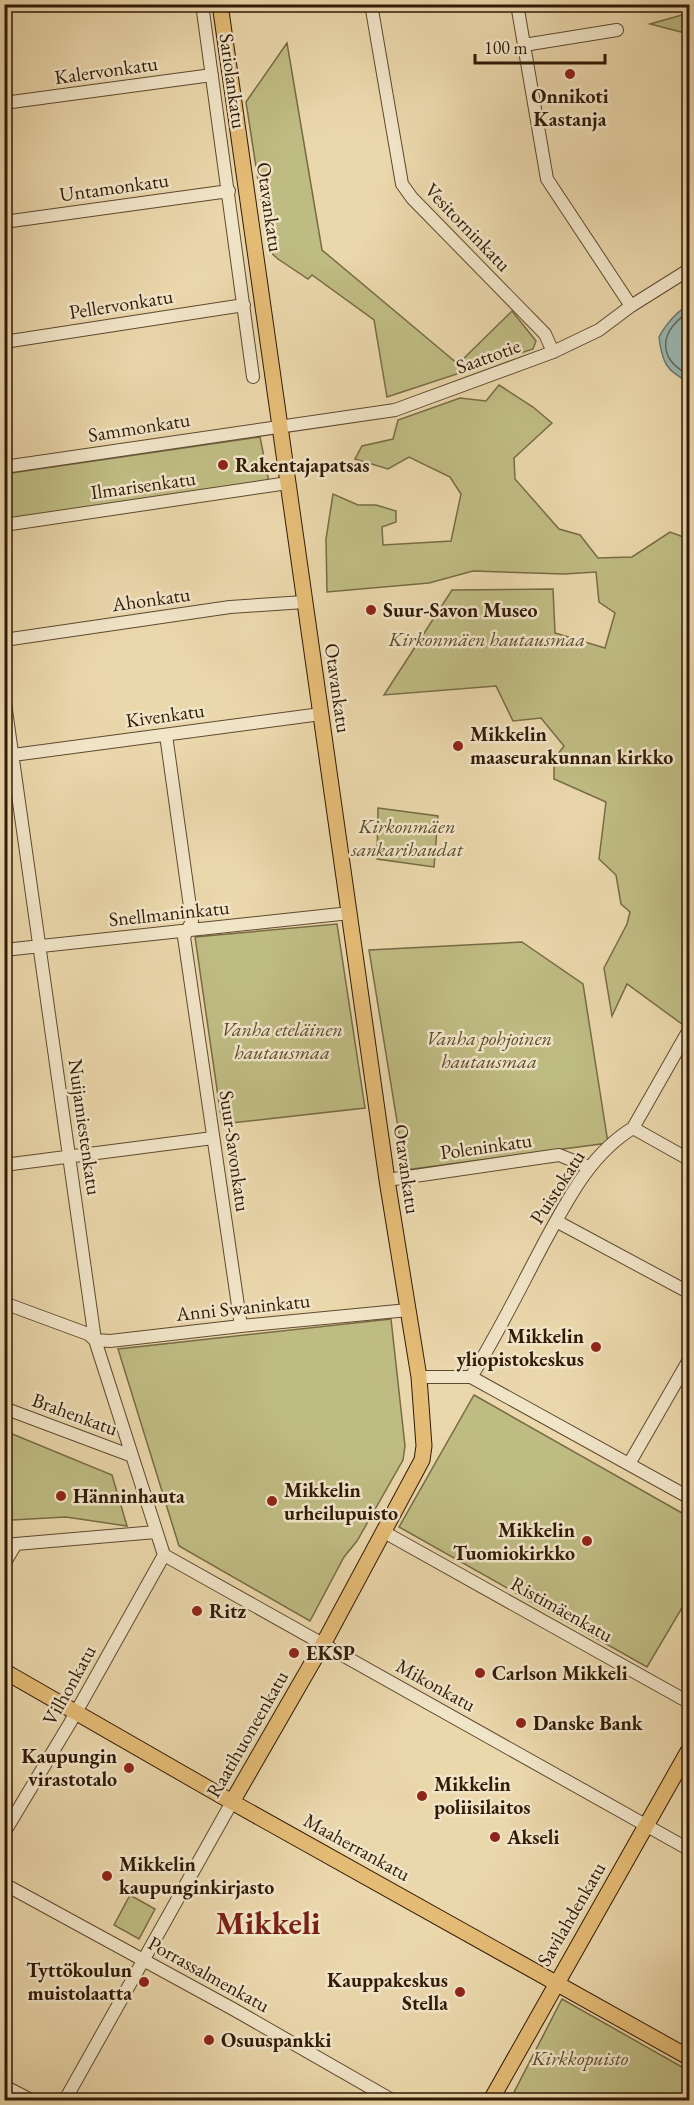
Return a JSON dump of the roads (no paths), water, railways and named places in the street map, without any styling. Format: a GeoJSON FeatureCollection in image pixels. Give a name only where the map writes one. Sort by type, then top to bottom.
{"type":"FeatureCollection","features":[{"type":"Feature","properties":{"kind":"main road","name":"Otavankatu"},"geometry":{"type":"LineString","coordinates":[[220,4],[321,714],[343,914],[387,1180],[401,1310],[419,1377]]}},
{"type":"Feature","properties":{"kind":"main road","name":"Raatihuoneenkatu"},"geometry":{"type":"LineString","coordinates":[[232,1802],[322,1644],[422,1460],[424,1446],[419,1377]]}},
{"type":"Feature","properties":{"kind":"main road","name":"Maaherrankatu"},"geometry":{"type":"LineString","coordinates":[[4,1671],[232,1802],[690,2058]]}},
{"type":"Feature","properties":{"kind":"main road","name":"Savilahdenkatu"},"geometry":{"type":"LineString","coordinates":[[491,2100],[690,1748]]}},
{"type":"Feature","properties":{"kind":"street","name":"Sariolankatu"},"geometry":{"type":"LineString","coordinates":[[202,4],[253,378]]}},
{"type":"Feature","properties":{"kind":"street","name":"Vesitorninkatu"},"geometry":{"type":"LineString","coordinates":[[371,4],[402,184],[412,198],[545,334],[553,352]]}},
{"type":"Feature","properties":{"kind":"street"},"geometry":{"type":"LineString","coordinates":[[517,4],[547,180],[631,306]]}},
{"type":"Feature","properties":{"kind":"street"},"geometry":{"type":"LineString","coordinates":[[524,45],[617,30]]}},
{"type":"Feature","properties":{"kind":"street","name":"Kalervonkatu"},"geometry":{"type":"LineString","coordinates":[[4,103],[212,75]]}},
{"type":"Feature","properties":{"kind":"street","name":"Untamonkatu"},"geometry":{"type":"LineString","coordinates":[[4,222],[229,191]]}},
{"type":"Feature","properties":{"kind":"street","name":"Saattotie"},"geometry":{"type":"LineString","coordinates":[[279,426],[395,410],[553,352],[599,330],[631,306],[690,269]]}},
{"type":"Feature","properties":{"kind":"street","name":"Pellervonkatu"},"geometry":{"type":"LineString","coordinates":[[4,342],[244,305]]}},
{"type":"Feature","properties":{"kind":"street","name":"Sammonkatu"},"geometry":{"type":"LineString","coordinates":[[4,467],[279,426]]}},
{"type":"Feature","properties":{"kind":"street","name":"Ilmarisenkatu"},"geometry":{"type":"LineString","coordinates":[[4,525],[288,483]]}},
{"type":"Feature","properties":{"kind":"street","name":"Ahonkatu"},"geometry":{"type":"LineString","coordinates":[[4,640],[230,608],[304,602]]}},
{"type":"Feature","properties":{"kind":"street","name":"Nuijamiestenkatu"},"geometry":{"type":"LineString","coordinates":[[4,696],[95,1340],[164,1555]]}},
{"type":"Feature","properties":{"kind":"street","name":"Kivenkatu"},"geometry":{"type":"LineString","coordinates":[[13,754],[321,714]]}},
{"type":"Feature","properties":{"kind":"street","name":"Suur-Savonkatu"},"geometry":{"type":"LineString","coordinates":[[166,735],[192,921],[184,937],[241,1326]]}},
{"type":"Feature","properties":{"kind":"street","name":"Snellmaninkatu"},"geometry":{"type":"LineString","coordinates":[[4,950],[343,914]]}},
{"type":"Feature","properties":{"kind":"street","name":"Puistokatu"},"geometry":{"type":"LineString","coordinates":[[471,1377],[556,1221],[589,1167],[622,1134],[633,1128],[690,1028]]}},
{"type":"Feature","properties":{"kind":"street"},"geometry":{"type":"LineString","coordinates":[[633,1128],[690,1160]]}},
{"type":"Feature","properties":{"kind":"street"},"geometry":{"type":"LineString","coordinates":[[4,1165],[213,1138]]}},
{"type":"Feature","properties":{"kind":"street","name":"Poleninkatu"},"geometry":{"type":"LineString","coordinates":[[387,1180],[558,1155],[589,1167]]}},
{"type":"Feature","properties":{"kind":"street"},"geometry":{"type":"LineString","coordinates":[[556,1221],[690,1293]]}},
{"type":"Feature","properties":{"kind":"street"},"geometry":{"type":"LineString","coordinates":[[4,1303],[88,1334],[95,1340]]}},
{"type":"Feature","properties":{"kind":"street","name":"Anni Swaninkatu"},"geometry":{"type":"LineString","coordinates":[[95,1340],[110,1341],[401,1310]]}},
{"type":"Feature","properties":{"kind":"street"},"geometry":{"type":"LineString","coordinates":[[629,1464],[690,1358]]}},
{"type":"Feature","properties":{"kind":"street"},"geometry":{"type":"LineString","coordinates":[[419,1377],[471,1377],[690,1498]]}},
{"type":"Feature","properties":{"kind":"street","name":"Brahenkatu"},"geometry":{"type":"LineString","coordinates":[[4,1408],[132,1456]]}},
{"type":"Feature","properties":{"kind":"street"},"geometry":{"type":"LineString","coordinates":[[4,1564],[10,1544],[156,1532]]}},
{"type":"Feature","properties":{"kind":"street","name":"Ristimäenkatu"},"geometry":{"type":"LineString","coordinates":[[384,1532],[690,1703]]}},
{"type":"Feature","properties":{"kind":"street","name":"Mikonkatu"},"geometry":{"type":"LineString","coordinates":[[164,1555],[690,1850]]}},
{"type":"Feature","properties":{"kind":"street","name":"Vilhonkatu"},"geometry":{"type":"LineString","coordinates":[[4,1833],[77,1711],[164,1555]]}},
{"type":"Feature","properties":{"kind":"street","name":"Raatihuoneenkatu"},"geometry":{"type":"LineString","coordinates":[[65,2100],[232,1802]]}},
{"type":"Feature","properties":{"kind":"street","name":"Porrassalmenkatu"},"geometry":{"type":"LineString","coordinates":[[4,1884],[392,2100]]}},
{"type":"Feature","properties":{"kind":"street"},"geometry":{"type":"LineString","coordinates":[[4,2086],[31,2100]]}},
{"type":"Feature","properties":{"kind":"water"},"geometry":{"type":"Polygon","coordinates":[[[690,306],[689,382],[675,374],[666,365],[659,337],[672,318],[685,307],[690,306]]]}},
{"type":"Feature","properties":{"kind":"place","name":"Onnikoti Kastanja"},"geometry":{"type":"Point","coordinates":[570,74]}},
{"type":"Feature","properties":{"kind":"place","name":"Rakentajapatsas"},"geometry":{"type":"Point","coordinates":[223,465]}},
{"type":"Feature","properties":{"kind":"place","name":"Suur-Savon Museo"},"geometry":{"type":"Point","coordinates":[371,610]}},
{"type":"Feature","properties":{"kind":"place","name":"Mikkelin maaseurakunnan kirkko"},"geometry":{"type":"Point","coordinates":[458,746]}},
{"type":"Feature","properties":{"kind":"place","name":"Mikkelin yliopistokeskus"},"geometry":{"type":"Point","coordinates":[596,1347]}},
{"type":"Feature","properties":{"kind":"place","name":"Hänninhauta"},"geometry":{"type":"Point","coordinates":[61,1496]}},
{"type":"Feature","properties":{"kind":"place","name":"Mikkelin urheilupuisto"},"geometry":{"type":"Point","coordinates":[272,1501]}},
{"type":"Feature","properties":{"kind":"place","name":"Mikkelin Tuomiokirkko"},"geometry":{"type":"Point","coordinates":[587,1541]}},
{"type":"Feature","properties":{"kind":"place","name":"Ritz"},"geometry":{"type":"Point","coordinates":[197,1611]}},
{"type":"Feature","properties":{"kind":"place","name":"EKSP"},"geometry":{"type":"Point","coordinates":[294,1653]}},
{"type":"Feature","properties":{"kind":"place","name":"Carlson Mikkeli"},"geometry":{"type":"Point","coordinates":[480,1673]}},
{"type":"Feature","properties":{"kind":"place","name":"Danske Bank"},"geometry":{"type":"Point","coordinates":[521,1723]}},
{"type":"Feature","properties":{"kind":"place","name":"Kaupungin virastotalo"},"geometry":{"type":"Point","coordinates":[129,1768]}},
{"type":"Feature","properties":{"kind":"place","name":"Mikkelin poliisilaitos"},"geometry":{"type":"Point","coordinates":[422,1796]}},
{"type":"Feature","properties":{"kind":"place","name":"Akseli"},"geometry":{"type":"Point","coordinates":[495,1837]}},
{"type":"Feature","properties":{"kind":"place","name":"Mikkelin kaupunginkirjasto"},"geometry":{"type":"Point","coordinates":[107,1876]}},
{"type":"Feature","properties":{"kind":"place","name":"Tyttökoulun muistolaatta"},"geometry":{"type":"Point","coordinates":[144,1982]}},
{"type":"Feature","properties":{"kind":"place","name":"Kauppakeskus Stella"},"geometry":{"type":"Point","coordinates":[460,1992]}},
{"type":"Feature","properties":{"kind":"place","name":"Osuuspankki"},"geometry":{"type":"Point","coordinates":[209,2040]}},
{"type":"Feature","properties":{"kind":"district","name":"Mikkeli"},"geometry":{"type":"Point","coordinates":[268,1923]}},
{"type":"Feature","properties":{"kind":"park label","name":"Kirkonmäen hautausmaa"},"geometry":{"type":"Point","coordinates":[487,639]}},
{"type":"Feature","properties":{"kind":"park label","name":"Kirkonmäen sankarihaudat"},"geometry":{"type":"Point","coordinates":[407,838]}},
{"type":"Feature","properties":{"kind":"park label","name":"Vanha eteläinen hautausmaa"},"geometry":{"type":"Point","coordinates":[282,1040]}},
{"type":"Feature","properties":{"kind":"park label","name":"Vanha pohjoinen hautausmaa"},"geometry":{"type":"Point","coordinates":[489,1050]}},
{"type":"Feature","properties":{"kind":"park label","name":"Kirkkopuisto"},"geometry":{"type":"Point","coordinates":[580,2058]}}]}
